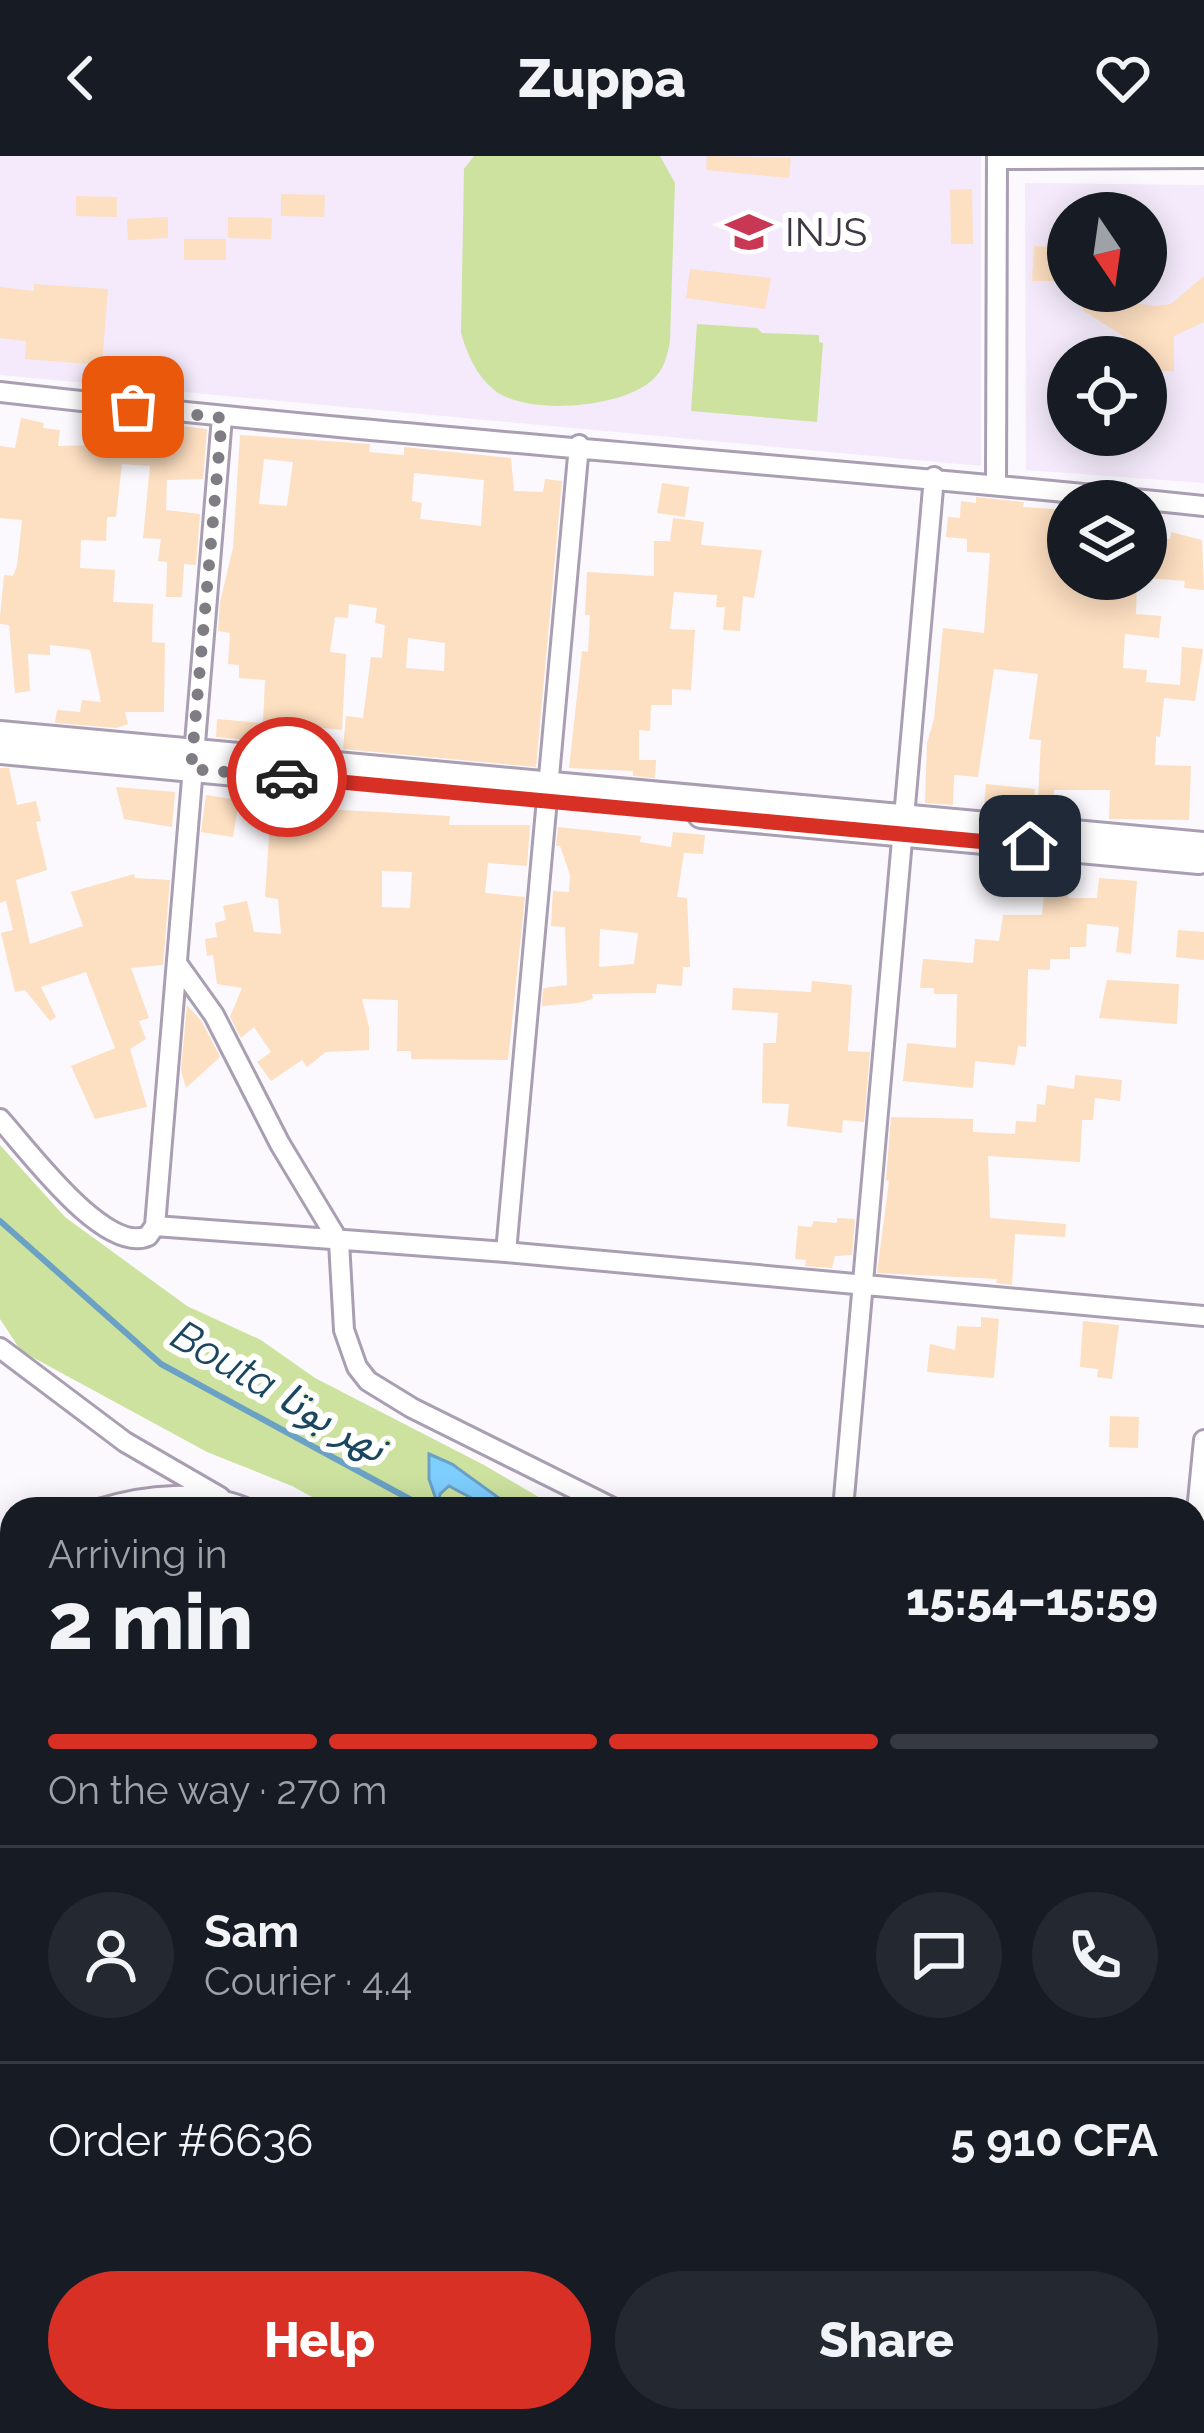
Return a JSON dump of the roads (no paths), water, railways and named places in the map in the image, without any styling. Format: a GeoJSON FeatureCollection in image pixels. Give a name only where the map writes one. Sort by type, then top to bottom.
{"type":"FeatureCollection","features":[{"type":"Feature","properties":{"kind":"street"},"geometry":{"type":"LineString","coordinates":[[996,484],[997,158],[1204,158]]}},
{"type":"Feature","properties":{"kind":"street"},"geometry":{"type":"LineString","coordinates":[[0,392],[222,418],[934,477],[1204,506]]}},
{"type":"Feature","properties":{"kind":"street"},"geometry":{"type":"LineString","coordinates":[[0,1119],[99,1226],[127,1240],[148,1236],[154,1226],[179,966],[222,418]]}},
{"type":"Feature","properties":{"kind":"street"},"geometry":{"type":"LineString","coordinates":[[506,1252],[579,446]]}},
{"type":"Feature","properties":{"kind":"street"},"geometry":{"type":"LineString","coordinates":[[844,1497],[934,477]]}},
{"type":"Feature","properties":{"kind":"street"},"geometry":{"type":"LineString","coordinates":[[0,734],[192,760]]}},
{"type":"Feature","properties":{"kind":"street"},"geometry":{"type":"LineString","coordinates":[[0,751],[192,760],[901,825],[1204,845]]}},
{"type":"Feature","properties":{"kind":"street"},"geometry":{"type":"LineString","coordinates":[[901,825],[1204,862]]}},
{"type":"Feature","properties":{"kind":"street"},"geometry":{"type":"LineString","coordinates":[[179,966],[214,1015],[280,1144],[339,1242],[344,1330],[368,1381],[412,1408],[591,1497]]}},
{"type":"Feature","properties":{"kind":"street"},"geometry":{"type":"LineString","coordinates":[[154,1226],[506,1252],[1204,1316]]}},
{"type":"Feature","properties":{"kind":"street"},"geometry":{"type":"LineString","coordinates":[[0,1348],[125,1442],[220,1497]]}},
{"type":"Feature","properties":{"kind":"street"},"geometry":{"type":"LineString","coordinates":[[1198,1497],[1204,1440]]}},
{"type":"Feature","properties":{"kind":"street"},"geometry":{"type":"LineString","coordinates":[[165,1497],[220,1497]]}},
{"type":"Feature","properties":{"kind":"water"},"geometry":{"type":"Polygon","coordinates":[[[429,1454],[452,1464],[497,1497],[470,1497],[449,1486],[435,1497],[429,1454]]]}},
{"type":"Feature","properties":{"kind":"waterway","name":"Bouta نهر بوتا"},"geometry":{"type":"LineString","coordinates":[[0,1221],[161,1364],[406,1497]]}},
{"type":"Feature","properties":{"kind":"place","name":"INJS"},"geometry":{"type":"Point","coordinates":[749,232]}}]}
